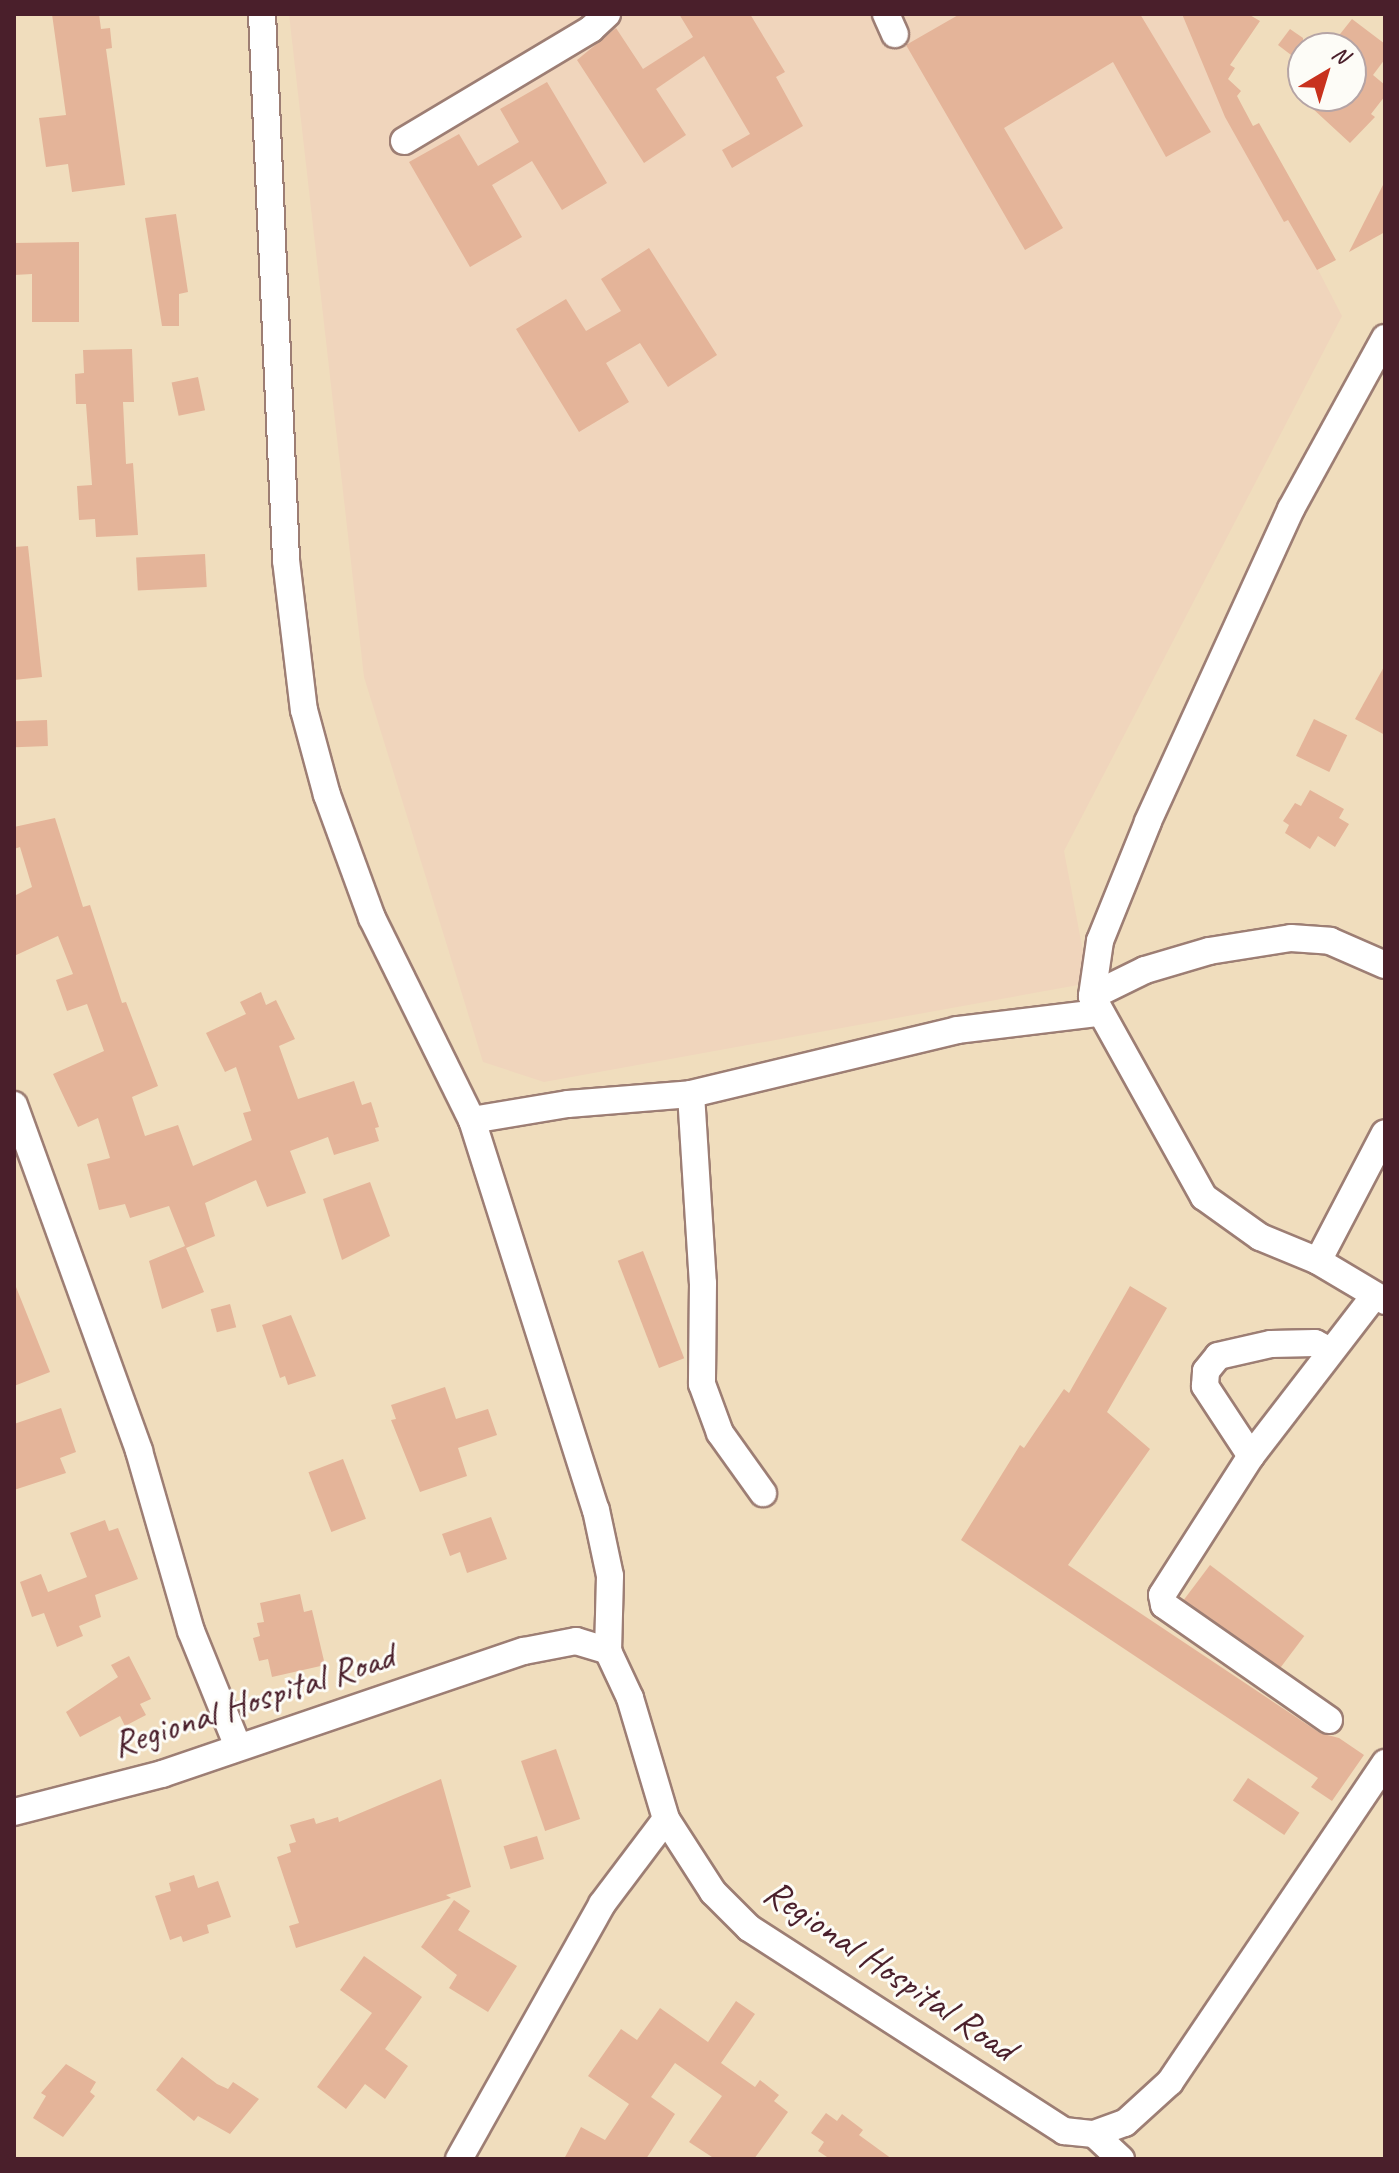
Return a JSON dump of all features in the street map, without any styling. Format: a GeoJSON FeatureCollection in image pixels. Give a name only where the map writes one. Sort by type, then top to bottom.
{"type":"FeatureCollection","features":[{"type":"Feature","properties":{"kind":"street"},"geometry":{"type":"LineString","coordinates":[[262,14],[286,560],[304,710],[327,795],[372,918],[472,1120],[596,1510],[610,1576],[608,1651]]}},
{"type":"Feature","properties":{"kind":"street"},"geometry":{"type":"LineString","coordinates":[[404,141],[591,29],[607,14]]}},
{"type":"Feature","properties":{"kind":"street"},"geometry":{"type":"LineString","coordinates":[[1329,1720],[1164,1605],[1162,1595],[1179,1560],[1328,1350],[1380,1299],[1318,1261],[1260,1237],[1204,1197],[1095,1005],[1100,941],[1148,822],[1291,509],[1375,381],[1385,338]]}},
{"type":"Feature","properties":{"kind":"street"},"geometry":{"type":"LineString","coordinates":[[472,1120],[568,1104],[691,1094],[957,1030],[1095,1005],[1145,970],[1209,951],[1291,938],[1330,941],[1385,965]]}},
{"type":"Feature","properties":{"kind":"street"},"geometry":{"type":"LineString","coordinates":[[691,1094],[703,1270],[702,1384],[720,1433],[763,1493]]}},
{"type":"Feature","properties":{"kind":"street"},"geometry":{"type":"LineString","coordinates":[[14,1105],[139,1451],[191,1631],[238,1747]]}},
{"type":"Feature","properties":{"kind":"street"},"geometry":{"type":"LineString","coordinates":[[1318,1261],[1385,1133]]}},
{"type":"Feature","properties":{"kind":"street"},"geometry":{"type":"LineString","coordinates":[[1251,1456],[1205,1386],[1206,1371],[1218,1356],[1271,1344],[1315,1343],[1328,1350]]}},
{"type":"Feature","properties":{"kind":"street","name":"Regional Hospital Road"},"geometry":{"type":"LineString","coordinates":[[14,1812],[162,1774],[524,1651],[576,1641],[608,1651],[630,1698],[666,1819],[713,1892],[749,1928],[1064,2131],[1094,2134]]}},
{"type":"Feature","properties":{"kind":"street"},"geometry":{"type":"LineString","coordinates":[[1121,2159],[1094,2134],[1125,2123],[1170,2082],[1385,1763]]}},
{"type":"Feature","properties":{"kind":"street"},"geometry":{"type":"LineString","coordinates":[[459,2159],[602,1904],[666,1819]]}},
{"type":"Feature","properties":{"kind":"shaded area"},"geometry":{"type":"Polygon","coordinates":[[[289,14],[1186,14],[1342,316],[1064,851],[1089,983],[544,1082],[483,1062],[364,677],[289,14]]]}},
{"type":"Feature","properties":{"kind":"building"},"geometry":{"type":"Polygon","coordinates":[[[52,14],[99,14],[101,29],[110,28],[112,48],[106,49],[125,185],[72,192],[68,164],[46,167],[39,118],[66,115],[52,14]]]}},
{"type":"Feature","properties":{"kind":"building"},"geometry":{"type":"Polygon","coordinates":[[[679,14],[750,14],[785,72],[776,77],[803,126],[732,168],[722,150],[750,134],[704,56],[656,89],[686,135],[644,163],[577,60],[616,28],[643,69],[693,37],[679,14]]]}},
{"type":"Feature","properties":{"kind":"building"},"geometry":{"type":"Polygon","coordinates":[[[960,14],[1140,14],[1211,132],[1166,157],[1113,62],[1004,128],[1063,228],[1025,250],[906,45],[960,14]]]}},
{"type":"Feature","properties":{"kind":"building"},"geometry":{"type":"Polygon","coordinates":[[[1182,14],[1248,14],[1260,21],[1230,65],[1235,68],[1228,79],[1241,91],[1237,96],[1253,126],[1259,123],[1336,260],[1317,270],[1288,220],[1284,222],[1225,117],[1182,14]]]}},
{"type":"Feature","properties":{"kind":"building"},"geometry":{"type":"Polygon","coordinates":[[[1352,19],[1385,44],[1385,59],[1373,75],[1385,85],[1385,96],[1371,114],[1375,117],[1350,143],[1316,112],[1367,112],[1367,32],[1342,32],[1352,19]]]}},
{"type":"Feature","properties":{"kind":"building"},"geometry":{"type":"Polygon","coordinates":[[[1287,33],[1287,52],[1278,45],[1287,33]]]}},
{"type":"Feature","properties":{"kind":"building"},"geometry":{"type":"Polygon","coordinates":[[[547,82],[607,183],[562,210],[532,161],[492,185],[522,237],[470,267],[409,162],[459,134],[478,166],[519,142],[500,109],[547,82]]]}},
{"type":"Feature","properties":{"kind":"building"},"geometry":{"type":"Polygon","coordinates":[[[1385,181],[1385,232],[1349,252],[1385,181]]]}},
{"type":"Feature","properties":{"kind":"building"},"geometry":{"type":"Polygon","coordinates":[[[176,214],[188,292],[179,294],[179,326],[162,326],[145,218],[176,214]]]}},
{"type":"Feature","properties":{"kind":"building"},"geometry":{"type":"Polygon","coordinates":[[[79,242],[79,322],[32,322],[32,274],[14,275],[14,243],[79,242]]]}},
{"type":"Feature","properties":{"kind":"building"},"geometry":{"type":"Polygon","coordinates":[[[649,248],[717,355],[668,387],[640,343],[606,363],[629,402],[579,432],[516,329],[566,299],[586,331],[621,311],[601,279],[649,248]]]}},
{"type":"Feature","properties":{"kind":"building"},"geometry":{"type":"Polygon","coordinates":[[[132,349],[134,402],[123,402],[126,464],[133,463],[138,535],[96,537],[95,519],[79,520],[77,486],[92,485],[86,404],[76,404],[75,374],[84,373],[83,350],[132,349]]]}},
{"type":"Feature","properties":{"kind":"building"},"geometry":{"type":"Polygon","coordinates":[[[198,377],[205,410],[179,416],[172,383],[198,377]]]}},
{"type":"Feature","properties":{"kind":"building"},"geometry":{"type":"Polygon","coordinates":[[[28,546],[42,677],[14,680],[14,547],[28,546]]]}},
{"type":"Feature","properties":{"kind":"building"},"geometry":{"type":"Polygon","coordinates":[[[205,554],[207,587],[138,591],[136,558],[205,554]]]}},
{"type":"Feature","properties":{"kind":"building"},"geometry":{"type":"Polygon","coordinates":[[[1385,665],[1385,735],[1355,719],[1385,665]]]}},
{"type":"Feature","properties":{"kind":"building"},"geometry":{"type":"Polygon","coordinates":[[[1314,719],[1347,735],[1329,772],[1296,756],[1314,719]]]}},
{"type":"Feature","properties":{"kind":"building"},"geometry":{"type":"Polygon","coordinates":[[[47,720],[48,746],[15,747],[14,721],[47,720]]]}},
{"type":"Feature","properties":{"kind":"building"},"geometry":{"type":"Polygon","coordinates":[[[1310,790],[1344,809],[1339,818],[1349,824],[1335,847],[1318,836],[1310,849],[1285,833],[1289,825],[1283,821],[1295,803],[1301,806],[1310,790]]]}},
{"type":"Feature","properties":{"kind":"building"},"geometry":{"type":"Polygon","coordinates":[[[55,818],[83,907],[90,905],[122,1003],[126,1002],[158,1086],[132,1097],[145,1136],[178,1125],[193,1166],[252,1140],[243,1113],[251,1111],[236,1067],[225,1072],[206,1033],[246,1014],[240,1002],[261,992],[266,1005],[276,1000],[295,1039],[279,1046],[298,1099],[354,1081],[362,1105],[371,1102],[379,1127],[375,1128],[379,1141],[334,1155],[328,1137],[290,1151],[306,1193],[267,1207],[256,1180],[205,1203],[215,1236],[186,1248],[204,1292],[162,1309],[149,1261],[185,1246],[169,1206],[130,1218],[125,1204],[99,1210],[87,1164],[110,1158],[98,1118],[78,1127],[53,1074],[104,1051],[87,1004],[67,1011],[56,980],[73,974],[58,936],[14,956],[14,896],[32,887],[20,847],[14,849],[14,827],[55,818]]]}},
{"type":"Feature","properties":{"kind":"building"},"geometry":{"type":"Polygon","coordinates":[[[370,1182],[390,1236],[342,1260],[323,1199],[370,1182]]]}},
{"type":"Feature","properties":{"kind":"building"},"geometry":{"type":"Polygon","coordinates":[[[643,1251],[684,1358],[659,1368],[618,1261],[643,1251]]]}},
{"type":"Feature","properties":{"kind":"building"},"geometry":{"type":"Polygon","coordinates":[[[14,1282],[50,1372],[14,1386],[14,1282]]]}},
{"type":"Feature","properties":{"kind":"building"},"geometry":{"type":"Polygon","coordinates":[[[1130,1286],[1167,1308],[1107,1412],[1150,1449],[1068,1565],[1320,1733],[1339,1738],[1364,1755],[1332,1801],[1311,1787],[1318,1778],[961,1540],[1020,1445],[1024,1448],[1064,1389],[1069,1393],[1130,1286]]]}},
{"type":"Feature","properties":{"kind":"building"},"geometry":{"type":"Polygon","coordinates":[[[230,1304],[236,1327],[217,1332],[211,1309],[230,1304]]]}},
{"type":"Feature","properties":{"kind":"building"},"geometry":{"type":"Polygon","coordinates":[[[291,1315],[316,1376],[288,1385],[285,1376],[280,1378],[262,1325],[291,1315]]]}},
{"type":"Feature","properties":{"kind":"building"},"geometry":{"type":"Polygon","coordinates":[[[445,1387],[456,1419],[488,1409],[497,1435],[458,1448],[467,1476],[420,1492],[391,1420],[396,1419],[391,1405],[445,1387]]]}},
{"type":"Feature","properties":{"kind":"building"},"geometry":{"type":"Polygon","coordinates":[[[61,1408],[76,1452],[60,1458],[66,1473],[14,1490],[14,1424],[61,1408]]]}},
{"type":"Feature","properties":{"kind":"building"},"geometry":{"type":"Polygon","coordinates":[[[343,1459],[366,1519],[331,1532],[308,1472],[343,1459]]]}},
{"type":"Feature","properties":{"kind":"building"},"geometry":{"type":"Polygon","coordinates":[[[491,1517],[507,1559],[467,1573],[460,1552],[450,1556],[442,1534],[491,1517]]]}},
{"type":"Feature","properties":{"kind":"building"},"geometry":{"type":"Polygon","coordinates":[[[105,1520],[109,1531],[118,1528],[138,1579],[95,1595],[101,1617],[79,1626],[83,1636],[57,1647],[44,1613],[32,1617],[20,1582],[41,1574],[48,1592],[87,1577],[70,1533],[105,1520]]]}},
{"type":"Feature","properties":{"kind":"building"},"geometry":{"type":"Polygon","coordinates":[[[1210,1565],[1304,1636],[1278,1671],[1184,1600],[1210,1565]]]}},
{"type":"Feature","properties":{"kind":"building"},"geometry":{"type":"Polygon","coordinates":[[[300,1594],[304,1612],[312,1610],[325,1665],[272,1677],[268,1659],[259,1661],[253,1638],[260,1636],[257,1623],[264,1622],[260,1603],[300,1594]]]}},
{"type":"Feature","properties":{"kind":"building"},"geometry":{"type":"Polygon","coordinates":[[[129,1656],[151,1699],[140,1704],[146,1715],[125,1726],[120,1716],[80,1737],[66,1712],[118,1677],[111,1665],[129,1656]]]}},
{"type":"Feature","properties":{"kind":"building"},"geometry":{"type":"Polygon","coordinates":[[[556,1749],[580,1819],[545,1831],[521,1761],[556,1749]]]}},
{"type":"Feature","properties":{"kind":"building"},"geometry":{"type":"Polygon","coordinates":[[[1248,1778],[1299,1813],[1284,1835],[1233,1800],[1248,1778]]]}},
{"type":"Feature","properties":{"kind":"building"},"geometry":{"type":"Polygon","coordinates":[[[441,1779],[471,1887],[446,1895],[451,1898],[296,1948],[289,1926],[299,1923],[277,1857],[291,1852],[289,1844],[296,1842],[290,1825],[314,1818],[316,1824],[338,1817],[339,1822],[441,1779]]]}},
{"type":"Feature","properties":{"kind":"building"},"geometry":{"type":"Polygon","coordinates":[[[537,1836],[544,1859],[511,1869],[504,1846],[537,1836]]]}},
{"type":"Feature","properties":{"kind":"building"},"geometry":{"type":"Polygon","coordinates":[[[194,1875],[198,1888],[218,1881],[231,1917],[207,1925],[209,1933],[183,1942],[181,1936],[170,1940],[155,1896],[171,1891],[169,1883],[194,1875]]]}},
{"type":"Feature","properties":{"kind":"building"},"geometry":{"type":"Polygon","coordinates":[[[454,1900],[470,1911],[458,1930],[517,1966],[488,2012],[449,1988],[457,1975],[421,1947],[454,1900]]]}},
{"type":"Feature","properties":{"kind":"building"},"geometry":{"type":"Polygon","coordinates":[[[364,1956],[422,1997],[385,2049],[408,2066],[385,2099],[365,2084],[346,2109],[317,2087],[372,2013],[340,1990],[364,1956]]]}},
{"type":"Feature","properties":{"kind":"building"},"geometry":{"type":"Polygon","coordinates":[[[736,2001],[755,2014],[721,2063],[755,2087],[760,2080],[779,2095],[774,2101],[788,2112],[754,2159],[715,2159],[689,2142],[722,2096],[675,2063],[651,2097],[675,2114],[646,2159],[564,2159],[581,2127],[605,2140],[629,2104],[588,2076],[621,2029],[637,2040],[660,2008],[708,2042],[736,2001]]]}},
{"type":"Feature","properties":{"kind":"building"},"geometry":{"type":"Polygon","coordinates":[[[182,2057],[217,2084],[228,2089],[233,2082],[259,2099],[230,2134],[198,2116],[194,2121],[156,2090],[182,2057]]]}},
{"type":"Feature","properties":{"kind":"building"},"geometry":{"type":"Polygon","coordinates":[[[66,2064],[96,2082],[90,2092],[95,2096],[63,2137],[33,2118],[46,2096],[41,2093],[66,2064]]]}},
{"type":"Feature","properties":{"kind":"building"},"geometry":{"type":"Polygon","coordinates":[[[826,2113],[837,2121],[842,2114],[863,2130],[859,2135],[892,2159],[830,2159],[818,2151],[824,2142],[811,2133],[826,2113]]]}}]}
